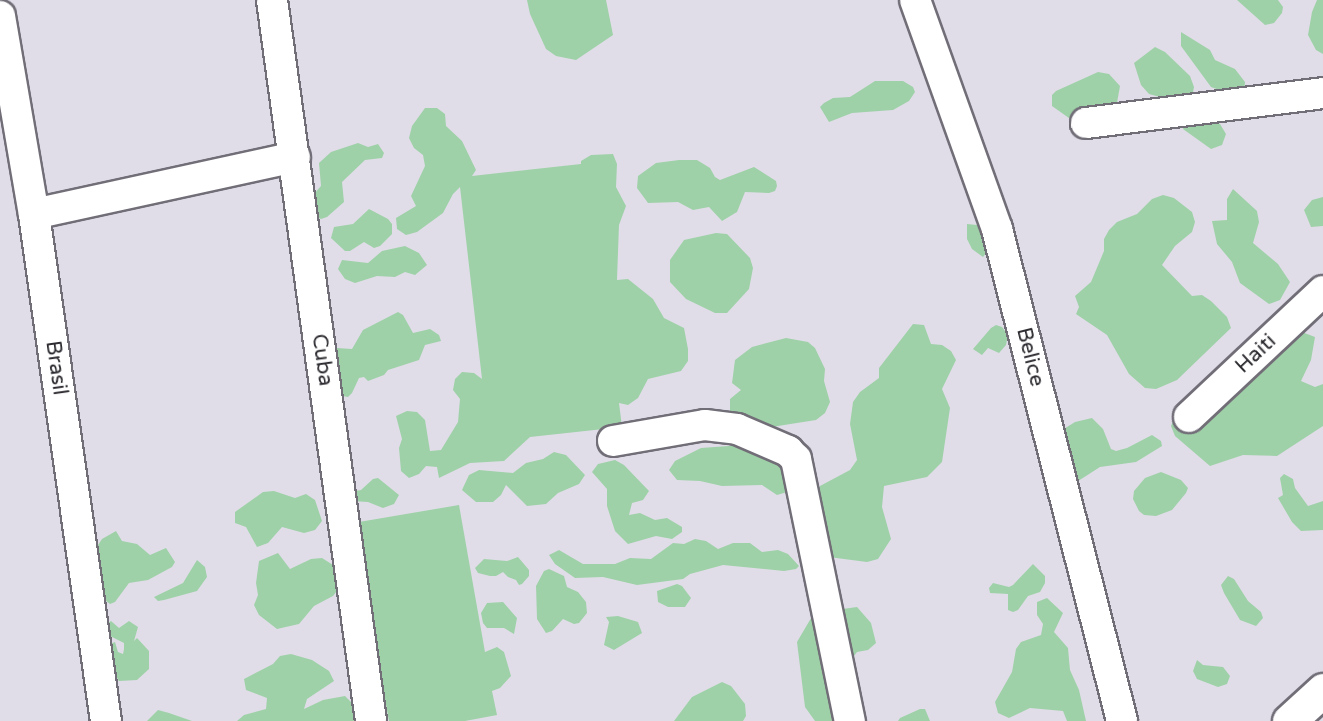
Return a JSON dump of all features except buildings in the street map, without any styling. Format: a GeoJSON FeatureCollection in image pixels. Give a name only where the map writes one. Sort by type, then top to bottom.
{"type":"FeatureCollection","features":[{"type":"Feature","properties":{"kind":"street","name":"Cuba"},"geometry":{"type":"LineString","coordinates":[[272,0],[371,721]]}},
{"type":"Feature","properties":{"kind":"street","name":"Belice"},"geometry":{"type":"LineString","coordinates":[[915,0],[997,229],[1122,721]]}},
{"type":"Feature","properties":{"kind":"street","name":"Brasil"},"geometry":{"type":"LineString","coordinates":[[0,16],[34,214],[106,721]]}},
{"type":"Feature","properties":{"kind":"street"},"geometry":{"type":"LineString","coordinates":[[1086,123],[1323,93]]}},
{"type":"Feature","properties":{"kind":"street"},"geometry":{"type":"LineString","coordinates":[[34,214],[295,157]]}},
{"type":"Feature","properties":{"kind":"street","name":"Haiti"},"geometry":{"type":"LineString","coordinates":[[1189,417],[1323,291]]}},
{"type":"Feature","properties":{"kind":"street"},"geometry":{"type":"LineString","coordinates":[[613,441],[705,425],[737,429],[788,450],[796,459],[850,721]]}},
{"type":"Feature","properties":{"kind":"street"},"geometry":{"type":"LineString","coordinates":[[1289,721],[1323,690]]}},
{"type":"Feature","properties":{"kind":"green space"},"geometry":{"type":"Polygon","coordinates":[[[527,0],[606,0],[613,35],[576,60],[556,56],[546,49],[530,14],[527,0]]]}},
{"type":"Feature","properties":{"kind":"green space"},"geometry":{"type":"Polygon","coordinates":[[[1237,0],[1278,0],[1283,7],[1282,13],[1274,23],[1265,25],[1237,0]]]}},
{"type":"Feature","properties":{"kind":"green space"},"geometry":{"type":"Polygon","coordinates":[[[1317,0],[1323,0],[1323,54],[1316,50],[1308,35],[1312,12],[1317,0]]]}},
{"type":"Feature","properties":{"kind":"green space"},"geometry":{"type":"Polygon","coordinates":[[[1181,32],[1210,50],[1215,60],[1235,69],[1245,82],[1244,94],[1228,93],[1211,87],[1181,46],[1181,32]]]}},
{"type":"Feature","properties":{"kind":"green space"},"geometry":{"type":"Polygon","coordinates":[[[1155,47],[1165,52],[1190,76],[1194,87],[1192,98],[1181,103],[1149,94],[1141,85],[1134,63],[1155,47]]]}},
{"type":"Feature","properties":{"kind":"green space"},"geometry":{"type":"Polygon","coordinates":[[[1098,72],[1109,74],[1120,86],[1117,103],[1113,106],[1076,123],[1052,106],[1052,95],[1056,91],[1098,72]]]}},
{"type":"Feature","properties":{"kind":"green space"},"geometry":{"type":"Polygon","coordinates":[[[875,81],[903,81],[913,87],[915,92],[909,101],[893,110],[852,113],[829,122],[820,107],[824,103],[833,98],[850,97],[875,81]]]}},
{"type":"Feature","properties":{"kind":"green space"},"geometry":{"type":"Polygon","coordinates":[[[425,108],[437,108],[445,114],[446,126],[462,141],[476,170],[472,176],[581,164],[581,161],[591,155],[613,154],[617,164],[616,187],[626,206],[619,225],[617,280],[628,279],[653,299],[664,318],[684,328],[688,349],[688,361],[681,371],[648,379],[638,398],[628,405],[619,403],[622,427],[530,437],[504,461],[470,463],[439,478],[437,467],[426,466],[419,474],[409,478],[401,471],[399,448],[402,439],[396,416],[407,411],[417,412],[425,420],[430,451],[441,450],[458,422],[460,399],[453,390],[455,379],[462,372],[474,373],[482,379],[460,187],[453,194],[443,213],[417,232],[406,235],[397,229],[396,218],[416,206],[411,196],[425,166],[423,155],[414,148],[409,138],[412,126],[425,108]]]}},
{"type":"Feature","properties":{"kind":"green space"},"geometry":{"type":"Polygon","coordinates":[[[1191,111],[1220,124],[1226,134],[1222,145],[1211,149],[1183,129],[1191,111]]]}},
{"type":"Feature","properties":{"kind":"green space"},"geometry":{"type":"Polygon","coordinates":[[[358,143],[368,147],[378,144],[384,153],[382,158],[365,160],[342,182],[344,202],[327,217],[321,219],[317,217],[314,194],[321,186],[319,163],[331,152],[358,143]]]}},
{"type":"Feature","properties":{"kind":"green space"},"geometry":{"type":"Polygon","coordinates":[[[697,160],[710,168],[715,177],[720,180],[754,167],[776,181],[777,186],[775,191],[769,193],[745,192],[737,212],[722,221],[709,207],[693,210],[678,202],[648,203],[637,188],[638,176],[656,163],[697,160]]]}},
{"type":"Feature","properties":{"kind":"green space"},"geometry":{"type":"Polygon","coordinates":[[[1233,189],[1257,211],[1259,222],[1253,243],[1278,264],[1290,282],[1280,300],[1269,304],[1240,283],[1232,262],[1217,244],[1212,221],[1227,220],[1227,199],[1233,189]]]}},
{"type":"Feature","properties":{"kind":"green space"},"geometry":{"type":"Polygon","coordinates":[[[1163,195],[1174,198],[1192,212],[1195,222],[1192,232],[1175,246],[1162,265],[1192,296],[1202,295],[1211,301],[1227,317],[1231,328],[1177,380],[1156,389],[1145,388],[1129,374],[1107,335],[1076,314],[1079,307],[1075,296],[1091,282],[1104,251],[1104,239],[1109,230],[1117,222],[1137,214],[1152,199],[1163,195]]]}},
{"type":"Feature","properties":{"kind":"green space"},"geometry":{"type":"Polygon","coordinates":[[[1323,197],[1323,226],[1311,227],[1304,210],[1312,200],[1323,197]]]}},
{"type":"Feature","properties":{"kind":"green space"},"geometry":{"type":"Polygon","coordinates":[[[369,209],[388,219],[392,224],[392,234],[380,246],[374,248],[364,242],[350,251],[345,251],[331,238],[334,227],[353,224],[369,209]]]}},
{"type":"Feature","properties":{"kind":"green space"},"geometry":{"type":"Polygon","coordinates":[[[967,224],[977,225],[988,237],[989,249],[983,257],[972,249],[967,239],[967,224]]]}},
{"type":"Feature","properties":{"kind":"green space"},"geometry":{"type":"Polygon","coordinates":[[[716,233],[727,234],[750,258],[753,268],[749,289],[727,313],[715,313],[686,299],[670,282],[670,260],[684,240],[716,233]]]}},
{"type":"Feature","properties":{"kind":"green space"},"geometry":{"type":"Polygon","coordinates":[[[405,246],[419,253],[427,265],[415,275],[405,272],[395,277],[377,276],[355,283],[345,279],[338,269],[342,260],[368,263],[382,251],[405,246]]]}},
{"type":"Feature","properties":{"kind":"green space"},"geometry":{"type":"Polygon","coordinates":[[[398,312],[403,315],[413,333],[430,329],[439,335],[441,341],[425,345],[419,360],[388,370],[384,375],[368,381],[364,377],[359,378],[352,393],[348,397],[343,396],[339,392],[337,348],[352,349],[363,330],[398,312]]]}},
{"type":"Feature","properties":{"kind":"green space"},"geometry":{"type":"Polygon","coordinates":[[[913,324],[924,325],[931,344],[942,345],[951,351],[956,360],[942,389],[950,408],[942,462],[927,477],[884,486],[882,507],[891,539],[878,559],[867,562],[821,556],[804,515],[820,486],[850,470],[857,460],[850,424],[853,402],[860,392],[879,378],[879,368],[913,324]]]}},
{"type":"Feature","properties":{"kind":"green space"},"geometry":{"type":"Polygon","coordinates":[[[996,325],[1002,327],[1008,335],[1006,345],[999,353],[988,348],[982,355],[973,349],[991,328],[996,325]]]}},
{"type":"Feature","properties":{"kind":"green space"},"geometry":{"type":"Polygon","coordinates":[[[1294,329],[1315,337],[1311,360],[1301,381],[1315,387],[1323,384],[1323,426],[1277,456],[1243,455],[1210,466],[1175,436],[1171,426],[1180,405],[1215,378],[1294,329]]]}},
{"type":"Feature","properties":{"kind":"green space"},"geometry":{"type":"Polygon","coordinates":[[[786,338],[808,342],[815,348],[825,369],[824,381],[830,402],[825,413],[816,420],[759,429],[747,426],[730,411],[730,399],[741,390],[732,383],[735,360],[752,347],[786,338]]]}},
{"type":"Feature","properties":{"kind":"green space"},"geometry":{"type":"Polygon","coordinates":[[[1092,418],[1103,429],[1111,449],[1116,451],[1152,435],[1161,441],[1162,446],[1136,462],[1100,467],[1075,483],[1059,432],[1075,422],[1092,418]]]}},
{"type":"Feature","properties":{"kind":"green space"},"geometry":{"type":"Polygon","coordinates":[[[742,445],[779,462],[798,480],[794,490],[777,495],[762,485],[722,486],[700,481],[677,480],[669,470],[675,461],[701,448],[742,445]]]}},
{"type":"Feature","properties":{"kind":"green space"},"geometry":{"type":"Polygon","coordinates":[[[554,452],[566,455],[585,475],[579,484],[558,493],[546,504],[527,506],[506,485],[501,495],[493,502],[476,502],[462,490],[469,475],[479,470],[513,473],[526,463],[543,459],[554,452]]]}},
{"type":"Feature","properties":{"kind":"green space"},"geometry":{"type":"Polygon","coordinates":[[[615,460],[624,465],[649,491],[643,500],[632,503],[629,515],[640,513],[655,520],[667,518],[682,527],[682,532],[672,539],[656,536],[628,544],[615,531],[607,506],[607,489],[592,472],[598,464],[615,460]]]}},
{"type":"Feature","properties":{"kind":"green space"},"geometry":{"type":"Polygon","coordinates":[[[1161,472],[1181,480],[1188,488],[1172,510],[1156,516],[1144,515],[1139,511],[1133,499],[1134,491],[1145,478],[1161,472]]]}},
{"type":"Feature","properties":{"kind":"green space"},"geometry":{"type":"Polygon","coordinates":[[[1284,474],[1293,479],[1295,488],[1308,506],[1323,501],[1323,530],[1301,531],[1292,522],[1278,498],[1283,495],[1280,478],[1284,474]]]}},
{"type":"Feature","properties":{"kind":"green space"},"geometry":{"type":"Polygon","coordinates":[[[378,478],[399,495],[394,504],[383,508],[368,502],[351,501],[350,492],[361,490],[373,479],[378,478]]]}},
{"type":"Feature","properties":{"kind":"green space"},"geometry":{"type":"Polygon","coordinates":[[[274,491],[295,498],[306,494],[315,500],[322,521],[315,530],[304,533],[282,527],[268,543],[257,547],[246,527],[235,523],[235,512],[263,492],[274,491]]]}},
{"type":"Feature","properties":{"kind":"green space"},"geometry":{"type":"Polygon","coordinates":[[[459,505],[485,652],[497,647],[504,652],[511,676],[500,688],[492,691],[497,715],[465,721],[389,721],[353,523],[459,505]]]}},
{"type":"Feature","properties":{"kind":"green space"},"geometry":{"type":"Polygon","coordinates":[[[116,531],[122,541],[137,544],[150,555],[166,548],[175,562],[172,567],[148,580],[129,583],[115,602],[110,604],[101,597],[96,548],[102,539],[116,531]]]}},
{"type":"Feature","properties":{"kind":"green space"},"geometry":{"type":"Polygon","coordinates":[[[695,539],[706,541],[718,549],[733,543],[750,543],[762,552],[778,550],[788,554],[799,566],[796,569],[784,571],[723,565],[690,574],[683,579],[637,585],[603,577],[575,578],[555,564],[549,555],[559,550],[583,564],[615,564],[630,558],[651,559],[673,543],[684,544],[695,539]]]}},
{"type":"Feature","properties":{"kind":"green space"},"geometry":{"type":"Polygon","coordinates":[[[278,553],[290,569],[311,559],[322,558],[333,565],[340,587],[333,596],[314,606],[299,624],[277,629],[259,615],[254,605],[258,595],[256,583],[259,561],[278,553]]]}},
{"type":"Feature","properties":{"kind":"green space"},"geometry":{"type":"Polygon","coordinates":[[[518,557],[529,570],[529,576],[519,585],[516,580],[503,572],[490,576],[478,573],[475,568],[484,559],[507,561],[518,557]]]}},
{"type":"Feature","properties":{"kind":"green space"},"geometry":{"type":"Polygon","coordinates":[[[197,560],[205,567],[207,577],[197,591],[158,601],[154,597],[183,583],[197,560]]]}},
{"type":"Feature","properties":{"kind":"green space"},"geometry":{"type":"Polygon","coordinates":[[[1033,564],[1045,576],[1045,583],[1040,592],[1028,596],[1018,610],[1013,612],[1008,610],[1008,594],[990,593],[989,588],[993,583],[1009,587],[1013,585],[1033,564]]]}},
{"type":"Feature","properties":{"kind":"green space"},"geometry":{"type":"Polygon","coordinates":[[[549,569],[564,576],[567,587],[578,592],[586,602],[587,613],[579,623],[574,624],[563,619],[552,631],[546,633],[537,619],[536,586],[544,571],[549,569]]]}},
{"type":"Feature","properties":{"kind":"green space"},"geometry":{"type":"Polygon","coordinates":[[[1228,576],[1234,579],[1248,601],[1261,612],[1263,618],[1256,626],[1240,620],[1224,593],[1221,585],[1228,576]]]}},
{"type":"Feature","properties":{"kind":"green space"},"geometry":{"type":"Polygon","coordinates":[[[677,584],[682,586],[691,598],[685,607],[668,607],[658,602],[657,591],[677,584]]]}},
{"type":"Feature","properties":{"kind":"green space"},"geometry":{"type":"Polygon","coordinates":[[[1047,598],[1063,613],[1054,632],[1068,648],[1070,670],[1079,690],[1086,721],[1067,721],[1063,711],[1030,708],[1009,718],[998,713],[995,702],[1012,672],[1016,649],[1021,642],[1041,635],[1043,624],[1037,615],[1037,602],[1047,598]]]}},
{"type":"Feature","properties":{"kind":"green space"},"geometry":{"type":"Polygon","coordinates":[[[503,602],[517,618],[514,634],[504,628],[487,628],[483,623],[481,613],[487,603],[503,602]]]}},
{"type":"Feature","properties":{"kind":"green space"},"geometry":{"type":"Polygon","coordinates":[[[857,607],[871,623],[876,643],[868,650],[857,652],[851,660],[840,721],[815,721],[805,707],[797,642],[814,613],[857,607]]]}},
{"type":"Feature","properties":{"kind":"green space"},"geometry":{"type":"Polygon","coordinates":[[[618,616],[638,622],[642,633],[614,650],[604,645],[609,622],[606,617],[618,616]]]}},
{"type":"Feature","properties":{"kind":"green space"},"geometry":{"type":"Polygon","coordinates":[[[111,621],[119,628],[129,621],[138,627],[134,641],[137,638],[149,651],[149,669],[137,680],[119,681],[107,662],[110,644],[115,642],[118,652],[123,654],[124,649],[124,643],[108,635],[107,624],[111,621]]]}},
{"type":"Feature","properties":{"kind":"green space"},"geometry":{"type":"Polygon","coordinates":[[[291,654],[312,660],[329,671],[334,681],[307,699],[304,709],[323,700],[345,696],[352,703],[360,721],[237,721],[244,715],[266,709],[267,698],[246,690],[244,679],[273,664],[280,656],[291,654]]]}},
{"type":"Feature","properties":{"kind":"green space"},"geometry":{"type":"Polygon","coordinates":[[[1197,660],[1203,665],[1223,667],[1230,676],[1227,684],[1218,687],[1197,679],[1193,671],[1197,660]]]}},
{"type":"Feature","properties":{"kind":"green space"},"geometry":{"type":"Polygon","coordinates":[[[722,682],[731,686],[745,704],[746,716],[743,721],[674,721],[692,697],[722,682]]]}},
{"type":"Feature","properties":{"kind":"green space"},"geometry":{"type":"Polygon","coordinates":[[[925,709],[930,721],[898,721],[900,718],[925,709]]]}},
{"type":"Feature","properties":{"kind":"green space"},"geometry":{"type":"Polygon","coordinates":[[[158,710],[169,713],[192,721],[147,721],[158,710]]]}}]}
